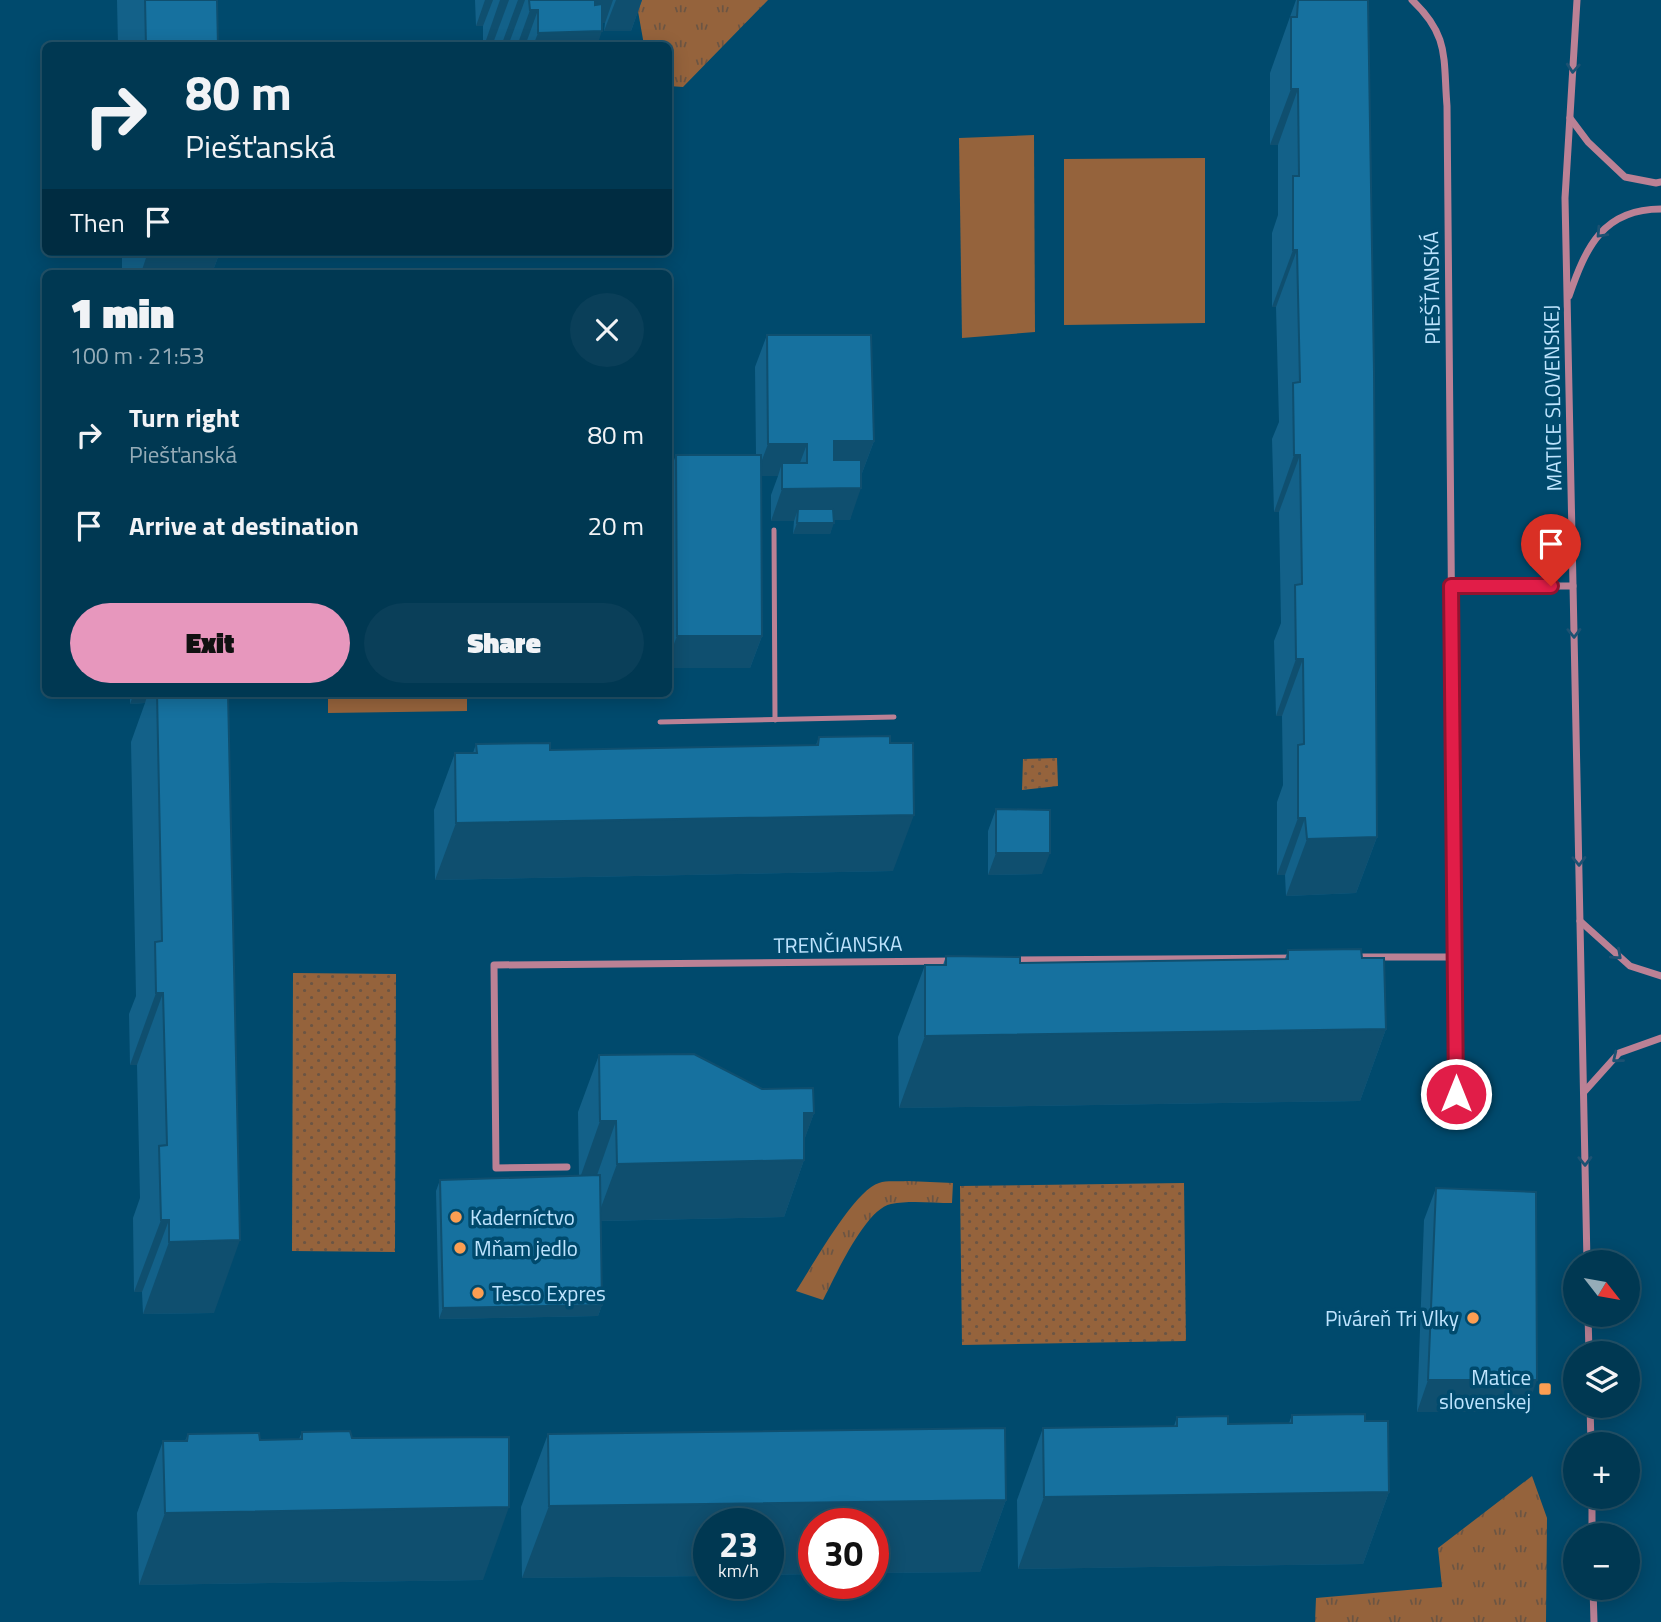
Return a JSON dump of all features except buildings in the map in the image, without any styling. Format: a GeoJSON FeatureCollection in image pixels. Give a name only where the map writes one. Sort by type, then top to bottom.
{"type":"FeatureCollection","features":[{"type":"Feature","properties":{"kind":"street","name":"PIEŠŤANSKÁ"},"geometry":{"type":"LineString","coordinates":[[1412,0],[1430,17],[1443,46],[1447,106],[1456,1094]]}},
{"type":"Feature","properties":{"kind":"street","name":"MATICE SLOVENSKEJ"},"geometry":{"type":"LineString","coordinates":[[1577,0],[1565,198],[1587,1250]]}},
{"type":"Feature","properties":{"kind":"street"},"geometry":{"type":"LineString","coordinates":[[1570,117],[1588,142],[1625,177],[1661,182]]}},
{"type":"Feature","properties":{"kind":"street"},"geometry":{"type":"LineString","coordinates":[[1567,303],[1579,267],[1597,235],[1619,216],[1648,208],[1661,209]]}},
{"type":"Feature","properties":{"kind":"street"},"geometry":{"type":"LineString","coordinates":[[1451,586],[1573,586]]}},
{"type":"Feature","properties":{"kind":"street"},"geometry":{"type":"LineString","coordinates":[[1580,921],[1630,966],[1661,976]]}},
{"type":"Feature","properties":{"kind":"street"},"geometry":{"type":"LineString","coordinates":[[1348,957],[1455,957]]}},
{"type":"Feature","properties":{"kind":"street"},"geometry":{"type":"LineString","coordinates":[[995,961],[1300,958]]}},
{"type":"Feature","properties":{"kind":"street","name":"TRENČIANSKA"},"geometry":{"type":"LineString","coordinates":[[566,1167],[496,1168],[494,965],[958,961]]}},
{"type":"Feature","properties":{"kind":"street"},"geometry":{"type":"LineString","coordinates":[[1584,1093],[1619,1053],[1661,1038]]}},
{"type":"Feature","properties":{"kind":"street"},"geometry":{"type":"LineString","coordinates":[[1593,1600],[1594,1622]]}},
{"type":"Feature","properties":{"kind":"lane"},"geometry":{"type":"LineString","coordinates":[[774,530],[775,720]]}},
{"type":"Feature","properties":{"kind":"lane"},"geometry":{"type":"LineString","coordinates":[[660,722],[894,717]]}},
{"type":"Feature","properties":{"kind":"green space"},"geometry":{"type":"Polygon","coordinates":[[[636,0],[768,0],[683,87],[672,86],[672,42],[643,42],[636,0]]]}},
{"type":"Feature","properties":{"kind":"green space"},"geometry":{"type":"Polygon","coordinates":[[[1034,135],[1035,332],[962,338],[959,138],[1034,135]]]}},
{"type":"Feature","properties":{"kind":"green space"},"geometry":{"type":"Polygon","coordinates":[[[1205,158],[1205,323],[1064,325],[1064,159],[1205,158]]]}},
{"type":"Feature","properties":{"kind":"green space"},"geometry":{"type":"Polygon","coordinates":[[[328,697],[467,697],[467,711],[328,713],[328,697]]]}},
{"type":"Feature","properties":{"kind":"green space"},"geometry":{"type":"Polygon","coordinates":[[[1057,758],[1058,786],[1022,790],[1023,759],[1057,758]]]}},
{"type":"Feature","properties":{"kind":"green space"},"geometry":{"type":"Polygon","coordinates":[[[293,973],[396,974],[395,1252],[292,1251],[293,973]]]}},
{"type":"Feature","properties":{"kind":"green space"},"geometry":{"type":"Polygon","coordinates":[[[879,1183],[953,1183],[952,1203],[906,1202],[891,1204],[881,1209],[871,1218],[852,1245],[823,1300],[796,1291],[846,1214],[869,1188],[879,1183]]]}},
{"type":"Feature","properties":{"kind":"green space"},"geometry":{"type":"Polygon","coordinates":[[[1184,1183],[1186,1341],[962,1345],[960,1186],[1184,1183]]]}},
{"type":"Feature","properties":{"kind":"green space"},"geometry":{"type":"Polygon","coordinates":[[[1532,1476],[1547,1518],[1546,1622],[1315,1622],[1316,1598],[1442,1587],[1438,1548],[1532,1476]]]}},
{"type":"Feature","properties":{"kind":"place","name":"Kaderníctvo"},"geometry":{"type":"Point","coordinates":[456,1217]}},
{"type":"Feature","properties":{"kind":"place","name":"Mňam jedlo"},"geometry":{"type":"Point","coordinates":[460,1248]}},
{"type":"Feature","properties":{"kind":"place","name":"Tesco Expres"},"geometry":{"type":"Point","coordinates":[478,1293]}},
{"type":"Feature","properties":{"kind":"place","name":"Piváreň Tri Vlky"},"geometry":{"type":"Point","coordinates":[1473,1318]}},
{"type":"Feature","properties":{"kind":"place","name":"Matice slovenskej"},"geometry":{"type":"Point","coordinates":[1545,1389]}},
{"type":"Feature","properties":{"kind":"route"},"geometry":{"type":"LineString","coordinates":[[1456,1094],[1451,586],[1551,586]]}}]}
